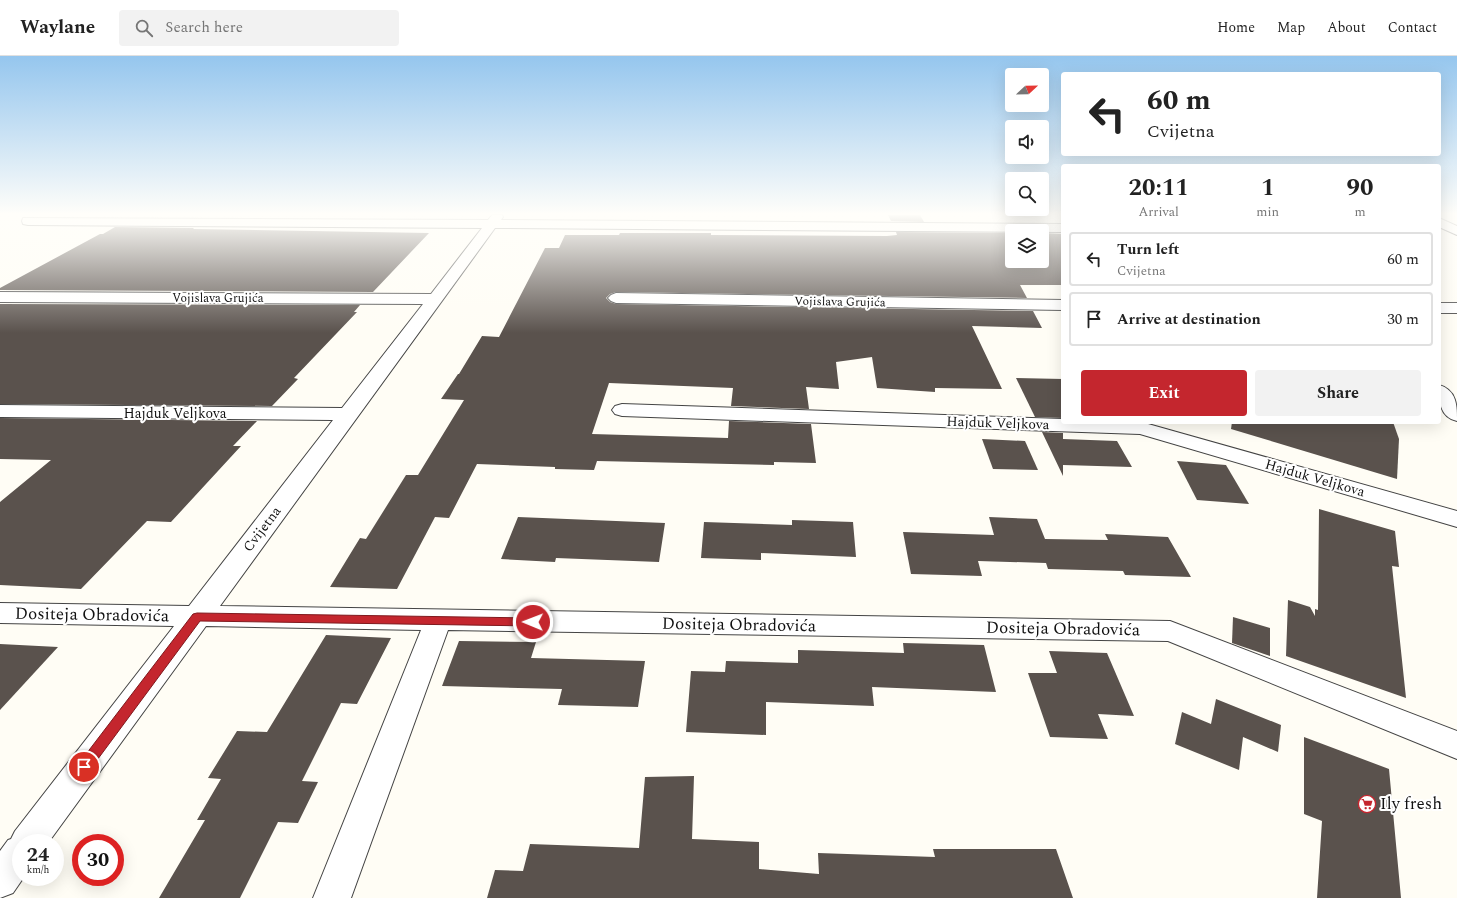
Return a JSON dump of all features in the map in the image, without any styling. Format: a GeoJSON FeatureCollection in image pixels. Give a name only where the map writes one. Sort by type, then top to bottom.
{"type":"FeatureCollection","features":[{"type":"Feature","properties":{"kind":"street","name":"Cvijetna"},"geometry":{"type":"LineString","coordinates":[[34,834],[468,254]]}},
{"type":"Feature","properties":{"kind":"street","name":"Vojislava Grujića"},"geometry":{"type":"LineString","coordinates":[[0,297],[435,298]]}},
{"type":"Feature","properties":{"kind":"street","name":"Vojislava Grujića"},"geometry":{"type":"LineString","coordinates":[[616,298],[1061,308]]}},
{"type":"Feature","properties":{"kind":"street"},"geometry":{"type":"LineString","coordinates":[[1441,308],[1457,308]]}},
{"type":"Feature","properties":{"kind":"street"},"geometry":{"type":"LineString","coordinates":[[1441,394],[1457,415]]}},
{"type":"Feature","properties":{"kind":"street","name":"Hajduk Veljkova"},"geometry":{"type":"LineString","coordinates":[[622,410],[1061,423]]}},
{"type":"Feature","properties":{"kind":"street","name":"Hajduk Veljkova"},"geometry":{"type":"LineString","coordinates":[[0,411],[349,414]]}},
{"type":"Feature","properties":{"kind":"street","name":"Hajduk Veljkova"},"geometry":{"type":"LineString","coordinates":[[1104,424],[1138,425],[1457,519]]}},
{"type":"Feature","properties":{"kind":"street","name":"Dositeja Obradovića"},"geometry":{"type":"LineString","coordinates":[[0,613],[1170,631],[1457,745]]}},
{"type":"Feature","properties":{"kind":"street"},"geometry":{"type":"LineString","coordinates":[[332,898],[438,620]]}},
{"type":"Feature","properties":{"kind":"street"},"geometry":{"type":"LineString","coordinates":[[0,880],[12,864]]}},
{"type":"Feature","properties":{"kind":"building"},"geometry":{"type":"Polygon","coordinates":[[[62,254],[409,254],[373,292],[0,290],[0,288],[62,254]]]}},
{"type":"Feature","properties":{"kind":"building"},"geometry":{"type":"Polygon","coordinates":[[[542,254],[1005,254],[1005,268],[1049,268],[1049,254],[1061,254],[1061,285],[1020,285],[1027,298],[616,292],[610,294],[606,298],[610,302],[616,304],[1033,311],[1042,328],[972,326],[1002,389],[935,388],[935,392],[877,388],[872,357],[836,362],[839,389],[806,387],[809,409],[731,406],[733,388],[609,383],[592,434],[728,438],[729,421],[811,424],[816,463],[774,462],[774,465],[597,461],[594,470],[477,464],[449,518],[435,517],[397,589],[330,587],[360,538],[366,539],[406,475],[418,475],[464,400],[441,399],[459,374],[482,336],[499,337],[542,254]]]}},
{"type":"Feature","properties":{"kind":"building"},"geometry":{"type":"Polygon","coordinates":[[[0,304],[360,305],[354,312],[357,312],[294,378],[298,379],[272,406],[0,404],[0,304]]]}},
{"type":"Feature","properties":{"kind":"building"},"geometry":{"type":"Polygon","coordinates":[[[1016,378],[1061,379],[1061,418],[1035,417],[1016,378]]]}},
{"type":"Feature","properties":{"kind":"building"},"geometry":{"type":"Polygon","coordinates":[[[0,418],[257,421],[233,446],[241,446],[171,522],[147,521],[81,589],[0,585],[0,502],[51,460],[0,459],[0,418]]]}},
{"type":"Feature","properties":{"kind":"building"},"geometry":{"type":"Polygon","coordinates":[[[1232,424],[1394,424],[1399,439],[1397,479],[1231,429],[1232,424]]]}},
{"type":"Feature","properties":{"kind":"building"},"geometry":{"type":"Polygon","coordinates":[[[1042,432],[1063,433],[1063,439],[1117,441],[1132,467],[1063,465],[1063,476],[1042,432]]]}},
{"type":"Feature","properties":{"kind":"building"},"geometry":{"type":"Polygon","coordinates":[[[982,439],[1025,441],[1038,470],[993,469],[982,439]]]}},
{"type":"Feature","properties":{"kind":"building"},"geometry":{"type":"Polygon","coordinates":[[[1177,461],[1226,465],[1249,504],[1197,500],[1177,461]]]}},
{"type":"Feature","properties":{"kind":"building"},"geometry":{"type":"Polygon","coordinates":[[[1319,509],[1395,531],[1399,567],[1392,566],[1406,698],[1286,656],[1288,600],[1310,607],[1315,616],[1315,609],[1318,610],[1319,509]]]}},
{"type":"Feature","properties":{"kind":"building"},"geometry":{"type":"Polygon","coordinates":[[[518,517],[665,523],[659,562],[556,558],[555,562],[501,559],[518,517]]]}},
{"type":"Feature","properties":{"kind":"building"},"geometry":{"type":"Polygon","coordinates":[[[989,517],[1037,519],[1045,539],[1108,540],[1105,534],[1168,537],[1191,577],[1125,575],[1123,571],[1048,569],[1046,563],[978,561],[982,576],[911,574],[903,532],[994,535],[989,517]]]}},
{"type":"Feature","properties":{"kind":"building"},"geometry":{"type":"Polygon","coordinates":[[[792,520],[853,522],[856,557],[761,553],[761,560],[701,558],[704,522],[792,525],[792,520]]]}},
{"type":"Feature","properties":{"kind":"building"},"geometry":{"type":"Polygon","coordinates":[[[1233,617],[1270,628],[1270,656],[1232,643],[1233,617]]]}},
{"type":"Feature","properties":{"kind":"building"},"geometry":{"type":"Polygon","coordinates":[[[326,635],[391,638],[357,704],[341,703],[302,781],[318,782],[298,823],[278,822],[240,898],[159,898],[205,820],[197,820],[221,779],[208,778],[237,731],[267,732],[326,635]]]}},
{"type":"Feature","properties":{"kind":"building"},"geometry":{"type":"Polygon","coordinates":[[[459,641],[536,642],[531,658],[645,661],[638,707],[558,705],[562,689],[442,686],[459,641]]]}},
{"type":"Feature","properties":{"kind":"building"},"geometry":{"type":"Polygon","coordinates":[[[903,643],[984,645],[996,692],[872,687],[874,706],[766,702],[766,735],[686,732],[691,671],[725,672],[726,661],[798,663],[798,650],[904,653],[903,643]]]}},
{"type":"Feature","properties":{"kind":"building"},"geometry":{"type":"Polygon","coordinates":[[[0,644],[58,647],[0,710],[0,644]]]}},
{"type":"Feature","properties":{"kind":"building"},"geometry":{"type":"Polygon","coordinates":[[[1049,651],[1107,653],[1134,716],[1098,714],[1108,739],[1050,737],[1028,673],[1057,673],[1049,651]]]}},
{"type":"Feature","properties":{"kind":"building"},"geometry":{"type":"Polygon","coordinates":[[[1216,699],[1281,725],[1278,752],[1243,737],[1239,770],[1175,744],[1182,712],[1211,724],[1216,699]]]}},
{"type":"Feature","properties":{"kind":"building"},"geometry":{"type":"Polygon","coordinates":[[[1304,737],[1389,769],[1401,898],[1317,898],[1322,821],[1304,814],[1304,737]]]}},
{"type":"Feature","properties":{"kind":"building"},"geometry":{"type":"Polygon","coordinates":[[[694,776],[692,839],[759,842],[759,869],[819,874],[818,853],[935,857],[933,849],[1056,849],[1073,898],[487,898],[495,870],[523,871],[530,844],[639,848],[645,777],[694,776]]]}},
{"type":"Feature","properties":{"kind":"place","name":"Ily fresh"},"geometry":{"type":"Point","coordinates":[1367,804]}},
{"type":"Feature","properties":{"kind":"route"},"geometry":{"type":"LineString","coordinates":[[84,767],[197,617],[533,622]]}}]}
